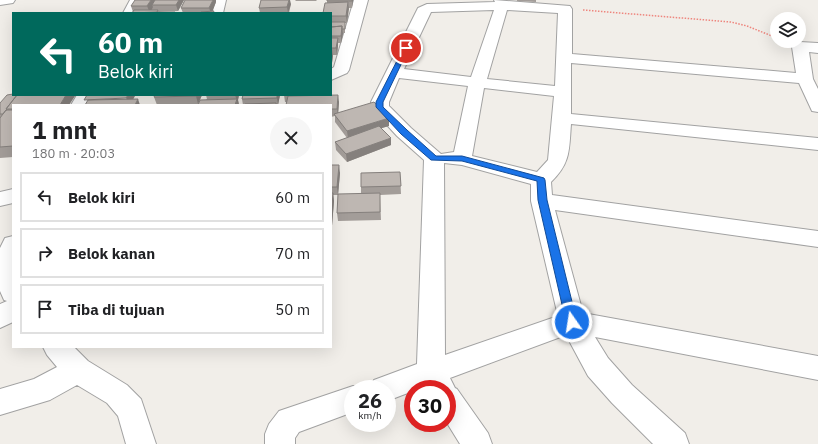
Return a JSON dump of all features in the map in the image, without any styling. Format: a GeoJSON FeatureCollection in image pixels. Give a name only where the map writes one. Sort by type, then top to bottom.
{"type":"FeatureCollection","features":[{"type":"Feature","properties":{"kind":"street"},"geometry":{"type":"LineString","coordinates":[[0,1],[8,0]]}},
{"type":"Feature","properties":{"kind":"street"},"geometry":{"type":"LineString","coordinates":[[131,12],[137,0]]}},
{"type":"Feature","properties":{"kind":"street"},"geometry":{"type":"LineString","coordinates":[[216,12],[219,0]]}},
{"type":"Feature","properties":{"kind":"street"},"geometry":{"type":"LineString","coordinates":[[332,74],[341,70],[361,0]]}},
{"type":"Feature","properties":{"kind":"street"},"geometry":{"type":"LineString","coordinates":[[462,159],[477,83],[501,3]]}},
{"type":"Feature","properties":{"kind":"street"},"geometry":{"type":"LineString","coordinates":[[674,444],[622,394],[598,366],[572,322],[542,190],[558,160],[562,118],[561,92],[565,9],[501,3],[427,8],[423,11],[380,102],[380,107],[404,132],[434,158],[462,159],[542,190],[818,238]]}},
{"type":"Feature","properties":{"kind":"street"},"geometry":{"type":"LineString","coordinates":[[818,48],[800,47],[806,79],[818,108]]}},
{"type":"Feature","properties":{"kind":"street"},"geometry":{"type":"LineString","coordinates":[[563,58],[806,79]]}},
{"type":"Feature","properties":{"kind":"street"},"geometry":{"type":"LineString","coordinates":[[394,73],[561,92]]}},
{"type":"Feature","properties":{"kind":"street"},"geometry":{"type":"LineString","coordinates":[[562,118],[818,144]]}},
{"type":"Feature","properties":{"kind":"street"},"geometry":{"type":"LineString","coordinates":[[434,158],[436,380]]}},
{"type":"Feature","properties":{"kind":"street"},"geometry":{"type":"LineString","coordinates":[[0,199],[12,196]]}},
{"type":"Feature","properties":{"kind":"street"},"geometry":{"type":"LineString","coordinates":[[12,246],[4,266],[12,290]]}},
{"type":"Feature","properties":{"kind":"street"},"geometry":{"type":"LineString","coordinates":[[0,317],[12,310]]}},
{"type":"Feature","properties":{"kind":"street"},"geometry":{"type":"LineString","coordinates":[[438,380],[572,322],[818,368]]}},
{"type":"Feature","properties":{"kind":"street"},"geometry":{"type":"LineString","coordinates":[[57,348],[78,370],[117,394],[131,409],[141,444]]}},
{"type":"Feature","properties":{"kind":"street"},"geometry":{"type":"LineString","coordinates":[[0,402],[40,391],[78,370]]}},
{"type":"Feature","properties":{"kind":"street"},"geometry":{"type":"LineString","coordinates":[[280,444],[280,434],[289,421],[344,402]]}},
{"type":"Feature","properties":{"kind":"street"},"geometry":{"type":"LineString","coordinates":[[456,412],[477,444]]}},
{"type":"Feature","properties":{"kind":"path"},"geometry":{"type":"LineString","coordinates":[[565,9],[731,22],[770,36]]}},
{"type":"Feature","properties":{"kind":"building"},"geometry":{"type":"Polygon","coordinates":[[[135,0],[151,0],[147,6],[131,6],[135,0]]]}},
{"type":"Feature","properties":{"kind":"building"},"geometry":{"type":"Polygon","coordinates":[[[155,0],[179,0],[176,5],[152,5],[155,0]]]}},
{"type":"Feature","properties":{"kind":"building"},"geometry":{"type":"Polygon","coordinates":[[[185,0],[213,0],[209,8],[181,8],[185,0]]]}},
{"type":"Feature","properties":{"kind":"building"},"geometry":{"type":"Polygon","coordinates":[[[261,0],[289,0],[287,7],[259,8],[261,0]]]}},
{"type":"Feature","properties":{"kind":"building"},"geometry":{"type":"Polygon","coordinates":[[[352,0],[352,1],[327,1],[352,0]]]}},
{"type":"Feature","properties":{"kind":"building"},"geometry":{"type":"Polygon","coordinates":[[[348,2],[346,16],[332,16],[332,12],[323,12],[325,3],[348,2]]]}},
{"type":"Feature","properties":{"kind":"building"},"geometry":{"type":"Polygon","coordinates":[[[134,10],[158,10],[157,12],[133,12],[134,10]]]}},
{"type":"Feature","properties":{"kind":"building"},"geometry":{"type":"Polygon","coordinates":[[[332,22],[345,22],[345,29],[342,29],[342,26],[332,27],[332,22]]]}},
{"type":"Feature","properties":{"kind":"building"},"geometry":{"type":"Polygon","coordinates":[[[342,26],[341,36],[332,36],[332,27],[342,26]]]}},
{"type":"Feature","properties":{"kind":"building"},"geometry":{"type":"Polygon","coordinates":[[[332,38],[338,38],[336,48],[332,48],[332,38]]]}},
{"type":"Feature","properties":{"kind":"building"},"geometry":{"type":"Polygon","coordinates":[[[12,94],[12,96],[16,96],[6,109],[7,110],[3,114],[0,114],[0,103],[7,95],[12,94]]]}},
{"type":"Feature","properties":{"kind":"building"},"geometry":{"type":"Polygon","coordinates":[[[338,95],[337,109],[332,109],[332,104],[286,104],[288,96],[338,95]]]}},
{"type":"Feature","properties":{"kind":"building"},"geometry":{"type":"Polygon","coordinates":[[[16,96],[65,96],[61,104],[12,104],[12,109],[6,109],[16,96]]]}},
{"type":"Feature","properties":{"kind":"building"},"geometry":{"type":"Polygon","coordinates":[[[86,96],[127,96],[126,98],[84,100],[86,96]]]}},
{"type":"Feature","properties":{"kind":"building"},"geometry":{"type":"Polygon","coordinates":[[[154,96],[196,96],[154,97],[154,96]]]}},
{"type":"Feature","properties":{"kind":"building"},"geometry":{"type":"Polygon","coordinates":[[[243,96],[277,96],[277,98],[242,99],[243,96]]]}},
{"type":"Feature","properties":{"kind":"building"},"geometry":{"type":"Polygon","coordinates":[[[138,99],[136,104],[86,104],[88,100],[138,99]]]}},
{"type":"Feature","properties":{"kind":"building"},"geometry":{"type":"Polygon","coordinates":[[[237,99],[235,104],[198,104],[200,100],[237,99]]]}},
{"type":"Feature","properties":{"kind":"building"},"geometry":{"type":"Polygon","coordinates":[[[374,102],[389,118],[347,131],[334,114],[374,102]]]}},
{"type":"Feature","properties":{"kind":"building"},"geometry":{"type":"Polygon","coordinates":[[[276,103],[276,104],[245,104],[276,103]]]}},
{"type":"Feature","properties":{"kind":"building"},"geometry":{"type":"Polygon","coordinates":[[[6,110],[12,110],[12,146],[0,147],[0,118],[6,110]]]}},
{"type":"Feature","properties":{"kind":"building"},"geometry":{"type":"Polygon","coordinates":[[[379,126],[391,138],[346,154],[335,142],[379,126]]]}},
{"type":"Feature","properties":{"kind":"building"},"geometry":{"type":"Polygon","coordinates":[[[332,165],[339,165],[337,187],[332,187],[332,165]]]}},
{"type":"Feature","properties":{"kind":"building"},"geometry":{"type":"Polygon","coordinates":[[[400,172],[401,186],[361,187],[361,173],[400,172]]]}},
{"type":"Feature","properties":{"kind":"building"},"geometry":{"type":"Polygon","coordinates":[[[380,193],[380,212],[337,213],[338,194],[380,193]]]}},
{"type":"Feature","properties":{"kind":"route"},"geometry":{"type":"LineString","coordinates":[[406,48],[380,102],[380,107],[404,132],[434,158],[462,159],[541,180],[542,200],[572,322]]}}]}
